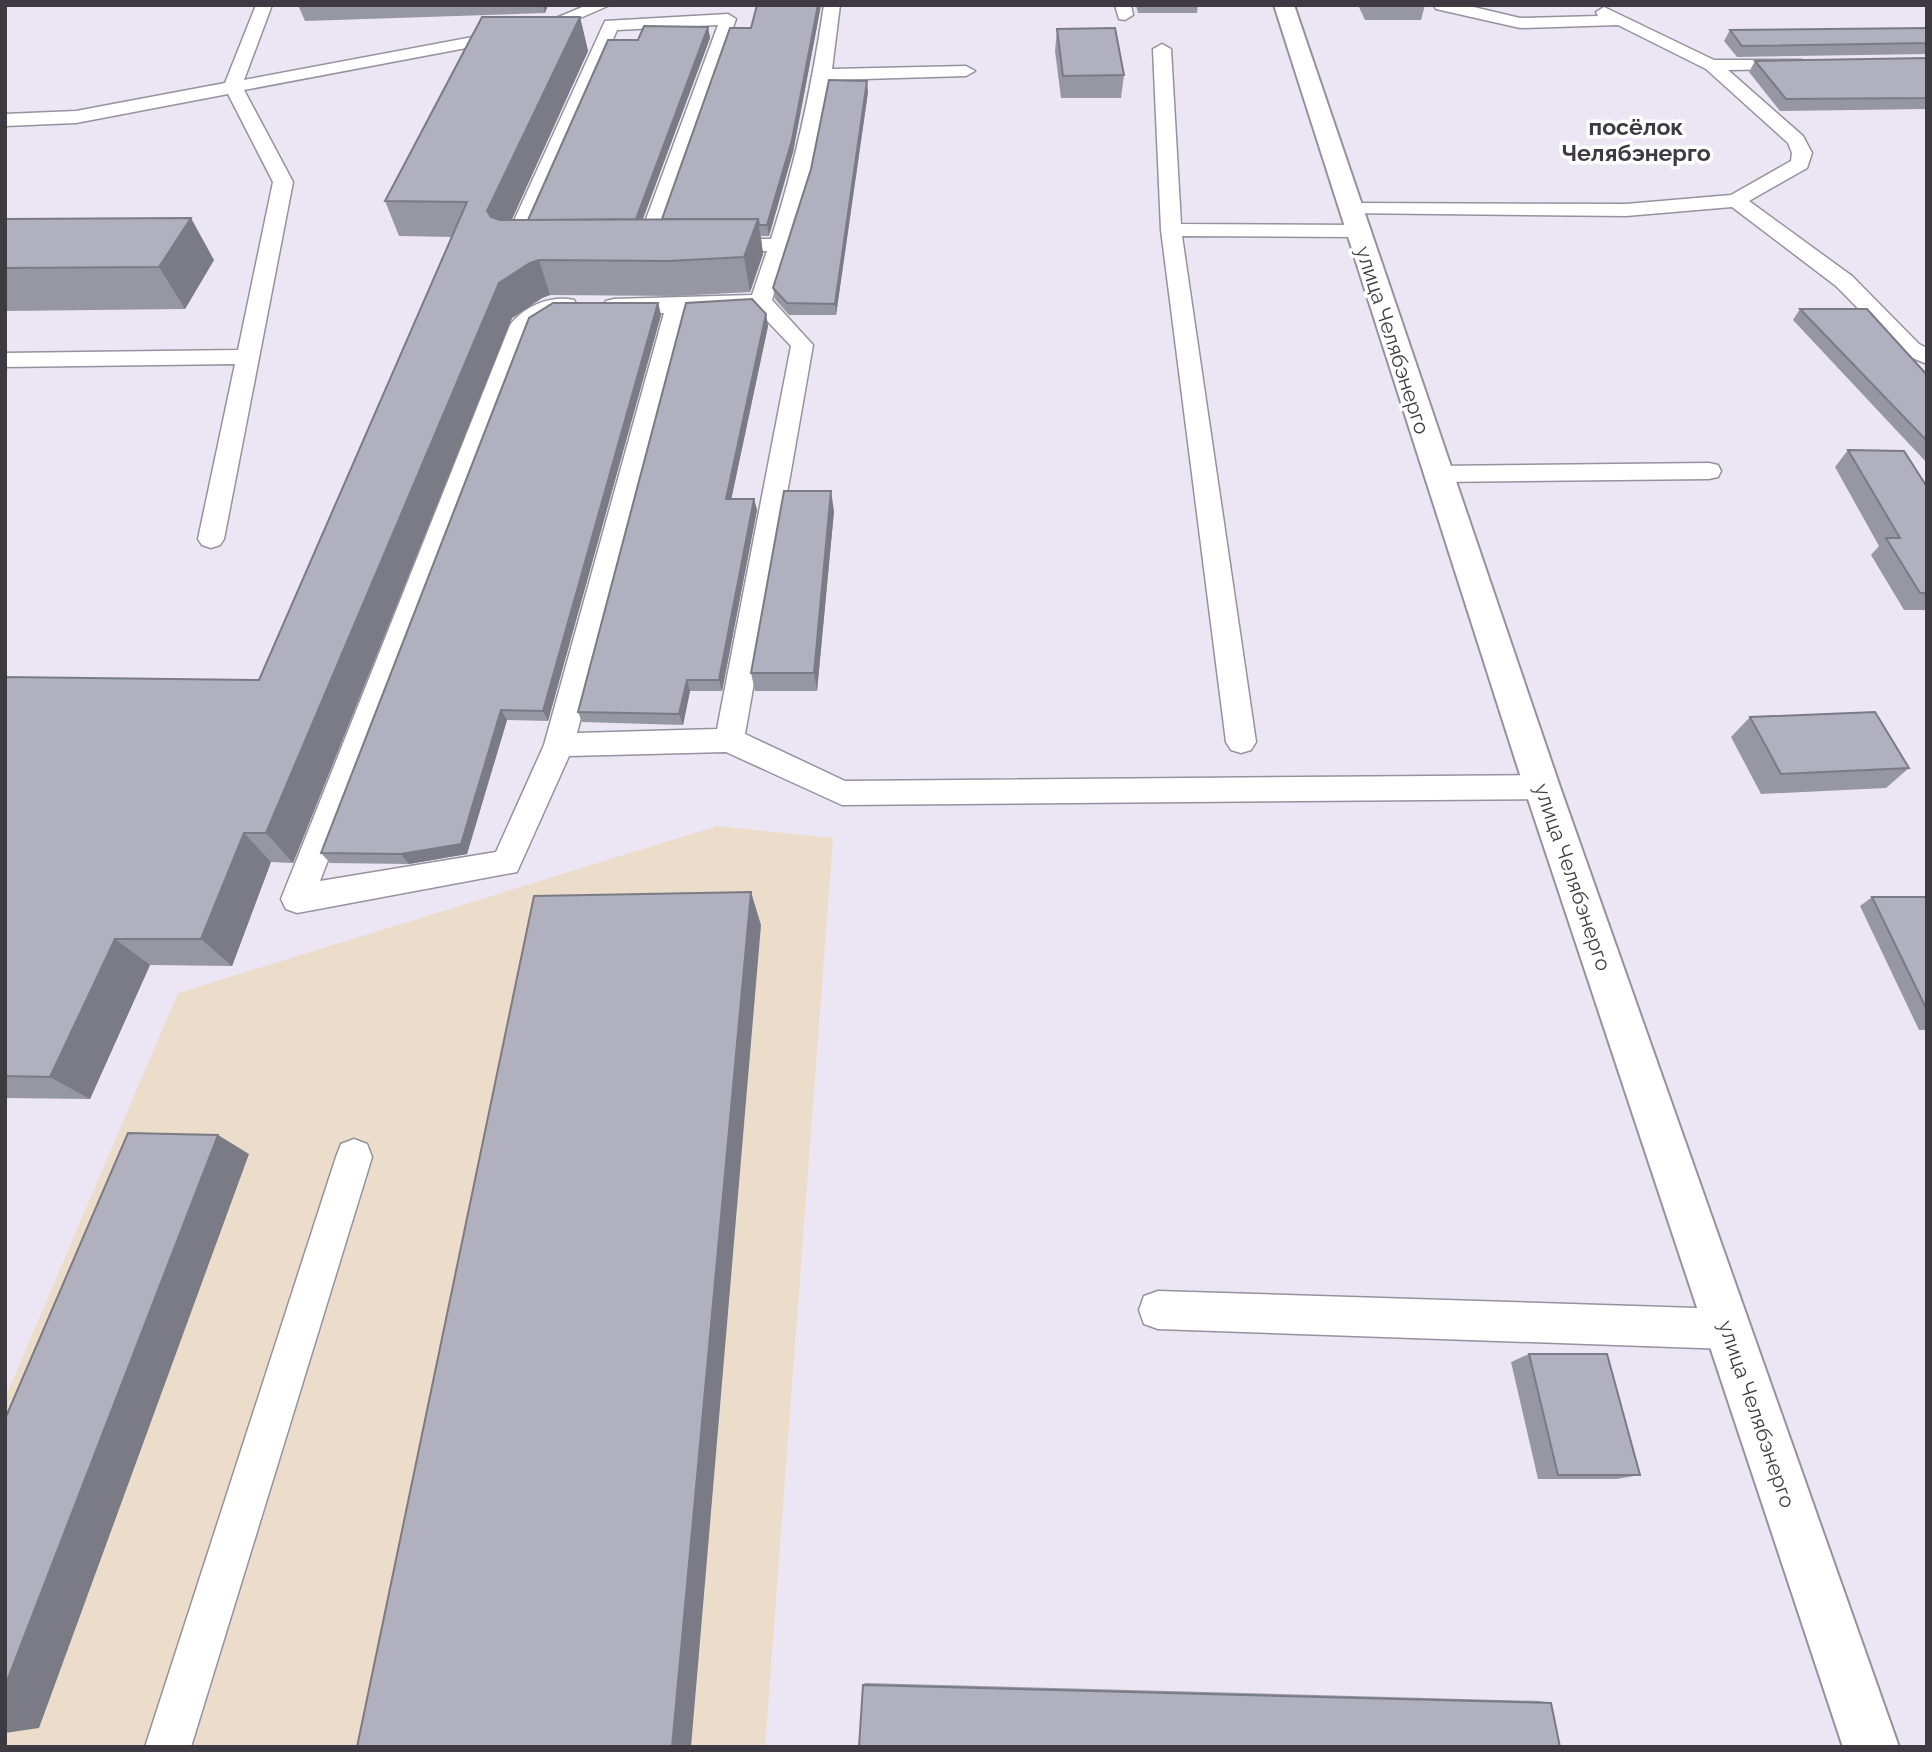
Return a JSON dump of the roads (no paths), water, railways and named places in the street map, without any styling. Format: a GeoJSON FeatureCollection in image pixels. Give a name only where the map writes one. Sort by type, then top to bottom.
{"type":"FeatureCollection","features":[{"type":"Feature","properties":{"kind":"street","name":"улица Челябэнерго"},"geometry":{"type":"LineString","coordinates":[[1284,5],[1542,787],[1871,1747]]}},
{"type":"Feature","properties":{"kind":"lane"},"geometry":{"type":"LineString","coordinates":[[211,539],[282,182],[233,86],[264,5]]}},
{"type":"Feature","properties":{"kind":"lane"},"geometry":{"type":"LineString","coordinates":[[5,120],[76,117],[546,28],[602,5]]}},
{"type":"Feature","properties":{"kind":"lane"},"geometry":{"type":"LineString","coordinates":[[761,301],[800,180],[822,75],[832,5]]}},
{"type":"Feature","properties":{"kind":"lane"},"geometry":{"type":"LineString","coordinates":[[1442,5],[1520,23],[1621,20]]}},
{"type":"Feature","properties":{"kind":"lane"},"geometry":{"type":"LineString","coordinates":[[1171,230],[1626,210],[1736,201],[1800,164],[1802,153],[1796,140],[1712,65],[1680,53],[1645,30],[1588,5]]}},
{"type":"Feature","properties":{"kind":"lane"},"geometry":{"type":"LineString","coordinates":[[539,247],[512,247],[611,25],[728,19],[640,246],[673,246]]}},
{"type":"Feature","properties":{"kind":"lane"},"geometry":{"type":"LineString","coordinates":[[1163,49],[1171,230],[1241,742]]}},
{"type":"Feature","properties":{"kind":"lane"},"geometry":{"type":"LineString","coordinates":[[1712,65],[1819,63]]}},
{"type":"Feature","properties":{"kind":"lane"},"geometry":{"type":"LineString","coordinates":[[822,75],[966,71]]}},
{"type":"Feature","properties":{"kind":"lane"},"geometry":{"type":"LineString","coordinates":[[1736,201],[1844,281],[1911,349],[1927,357]]}},
{"type":"Feature","properties":{"kind":"lane"},"geometry":{"type":"LineString","coordinates":[[699,245],[779,245]]}},
{"type":"Feature","properties":{"kind":"lane"},"geometry":{"type":"LineString","coordinates":[[677,306],[559,745],[506,863],[298,899],[522,325],[551,305],[677,306],[761,301]]}},
{"type":"Feature","properties":{"kind":"lane"},"geometry":{"type":"LineString","coordinates":[[729,740],[802,345],[761,301]]}},
{"type":"Feature","properties":{"kind":"lane"},"geometry":{"type":"LineString","coordinates":[[5,360],[247,357]]}},
{"type":"Feature","properties":{"kind":"lane"},"geometry":{"type":"LineString","coordinates":[[1438,474],[1709,471]]}},
{"type":"Feature","properties":{"kind":"lane"},"geometry":{"type":"LineString","coordinates":[[559,745],[729,740],[842,793],[1542,787]]}},
{"type":"Feature","properties":{"kind":"lane"},"geometry":{"type":"LineString","coordinates":[[168,1747],[354,1157]]}},
{"type":"Feature","properties":{"kind":"lane"},"geometry":{"type":"LineString","coordinates":[[1157,1310],[1728,1329]]}},
{"type":"Feature","properties":{"kind":"district","name":"посёлок Челябэнерго"},"geometry":{"type":"Point","coordinates":[1636,139]}}]}
